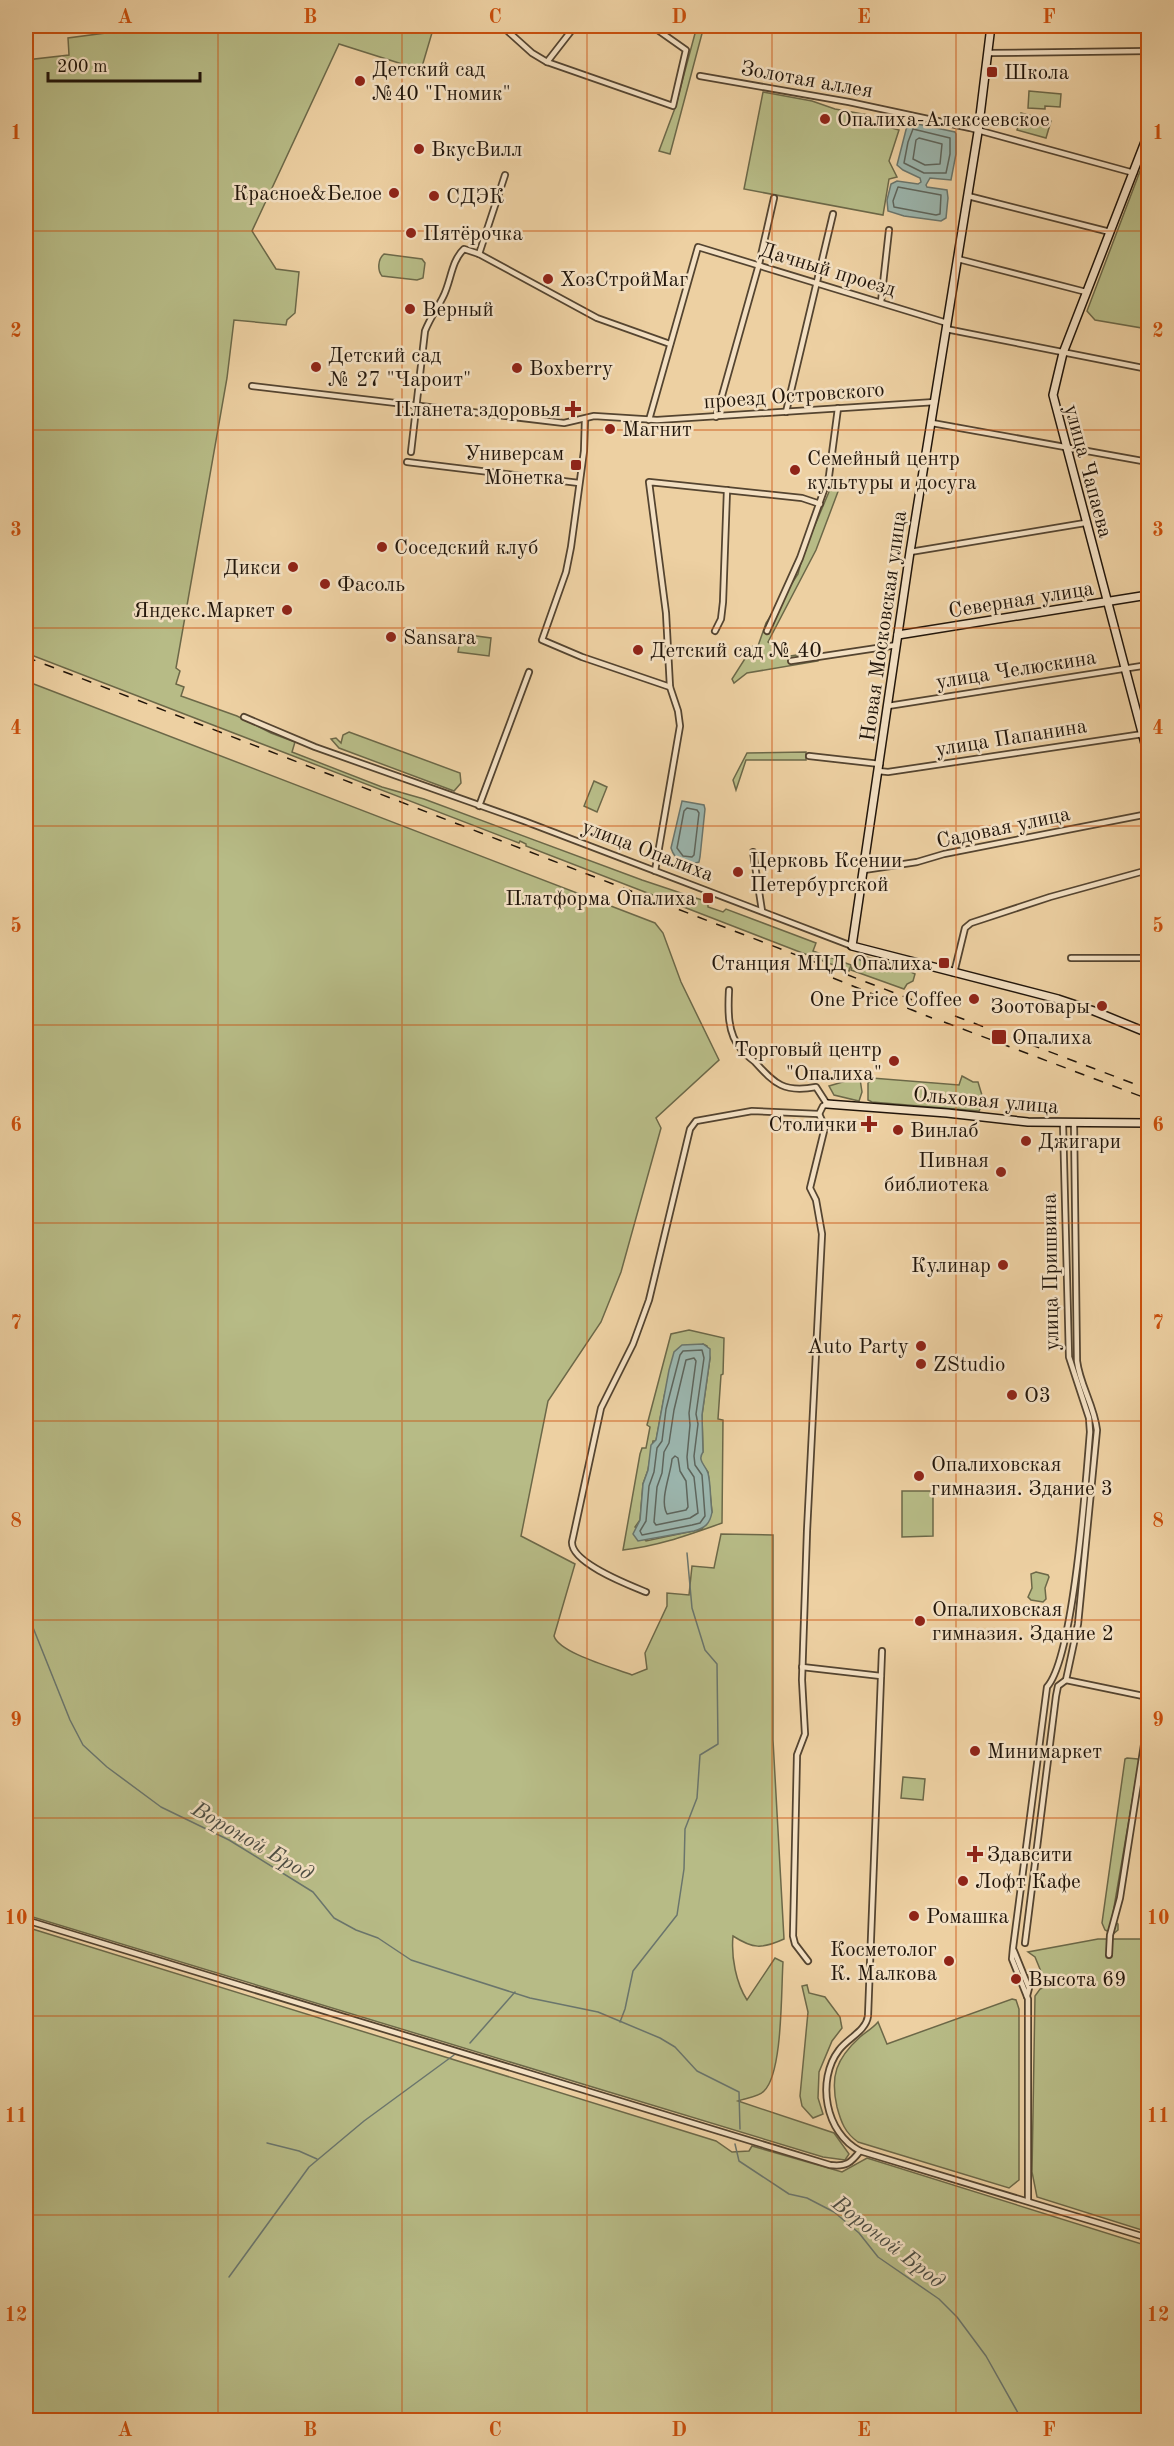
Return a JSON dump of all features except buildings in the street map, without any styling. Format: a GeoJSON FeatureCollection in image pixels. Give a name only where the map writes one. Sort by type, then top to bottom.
{"type":"FeatureCollection","features":[{"type":"Feature","properties":{"kind":"street"},"geometry":{"type":"LineString","coordinates":[[502,26],[532,53],[547,62],[673,106],[686,50],[652,26]]}},
{"type":"Feature","properties":{"kind":"street"},"geometry":{"type":"LineString","coordinates":[[510,33],[517,26]]}},
{"type":"Feature","properties":{"kind":"street"},"geometry":{"type":"LineString","coordinates":[[547,62],[574,26]]}},
{"type":"Feature","properties":{"kind":"street","name":"Новая Московская улица"},"geometry":{"type":"LineString","coordinates":[[852,946],[910,552],[978,132],[991,26]]}},
{"type":"Feature","properties":{"kind":"street"},"geometry":{"type":"LineString","coordinates":[[989,52],[1149,51]]}},
{"type":"Feature","properties":{"kind":"street","name":"Золотая аллея"},"geometry":{"type":"LineString","coordinates":[[700,76],[849,102],[970,128],[1134,172]]}},
{"type":"Feature","properties":{"kind":"street","name":"улица Чапаева"},"geometry":{"type":"LineString","coordinates":[[1149,134],[1063,353],[1053,395],[1106,602],[1146,735],[1149,755]]}},
{"type":"Feature","properties":{"kind":"street"},"geometry":{"type":"LineString","coordinates":[[478,254],[505,175]]}},
{"type":"Feature","properties":{"kind":"street"},"geometry":{"type":"LineString","coordinates":[[968,196],[1111,232]]}},
{"type":"Feature","properties":{"kind":"street"},"geometry":{"type":"LineString","coordinates":[[716,417],[759,264],[774,198]]}},
{"type":"Feature","properties":{"kind":"street"},"geometry":{"type":"LineString","coordinates":[[786,412],[833,214]]}},
{"type":"Feature","properties":{"kind":"street"},"geometry":{"type":"LineString","coordinates":[[881,302],[889,230]]}},
{"type":"Feature","properties":{"kind":"street","name":"Дачный проезд"},"geometry":{"type":"LineString","coordinates":[[670,344],[698,247],[881,302],[947,326],[1063,353],[1149,369]]}},
{"type":"Feature","properties":{"kind":"street"},"geometry":{"type":"LineString","coordinates":[[411,452],[423,341],[430,317],[444,296],[462,250],[467,249],[597,318],[670,344],[649,420]]}},
{"type":"Feature","properties":{"kind":"street"},"geometry":{"type":"LineString","coordinates":[[957,259],[1086,292]]}},
{"type":"Feature","properties":{"kind":"street","name":"проезд Островского"},"geometry":{"type":"LineString","coordinates":[[252,386],[564,423],[604,416],[649,420],[935,402]]}},
{"type":"Feature","properties":{"kind":"street"},"geometry":{"type":"LineString","coordinates":[[767,631],[800,558],[829,476],[838,408]]}},
{"type":"Feature","properties":{"kind":"street"},"geometry":{"type":"LineString","coordinates":[[585,419],[579,483],[566,572],[542,640],[582,657],[670,687]]}},
{"type":"Feature","properties":{"kind":"street"},"geometry":{"type":"LineString","coordinates":[[932,423],[1149,462]]}},
{"type":"Feature","properties":{"kind":"street"},"geometry":{"type":"LineString","coordinates":[[407,462],[579,483]]}},
{"type":"Feature","properties":{"kind":"street"},"geometry":{"type":"LineString","coordinates":[[655,871],[680,726],[670,687],[666,613],[648,482],[802,498],[820,504]]}},
{"type":"Feature","properties":{"kind":"street"},"geometry":{"type":"LineString","coordinates":[[715,630],[721,619],[723,602],[727,490]]}},
{"type":"Feature","properties":{"kind":"street"},"geometry":{"type":"LineString","coordinates":[[910,552],[1086,523]]}},
{"type":"Feature","properties":{"kind":"street","name":"Северная улица"},"geometry":{"type":"LineString","coordinates":[[898,635],[1149,595]]}},
{"type":"Feature","properties":{"kind":"street"},"geometry":{"type":"LineString","coordinates":[[791,661],[897,645]]}},
{"type":"Feature","properties":{"kind":"street","name":"улица Челюскина"},"geometry":{"type":"LineString","coordinates":[[888,706],[1149,665]]}},
{"type":"Feature","properties":{"kind":"street"},"geometry":{"type":"LineString","coordinates":[[479,806],[529,672]]}},
{"type":"Feature","properties":{"kind":"street","name":"улица Опалиха"},"geometry":{"type":"LineString","coordinates":[[244,717],[306,743],[524,820],[852,946],[1058,999],[1149,1034]]}},
{"type":"Feature","properties":{"kind":"street","name":"улица Папанина"},"geometry":{"type":"LineString","coordinates":[[809,756],[879,767],[888,772],[1146,735]]}},
{"type":"Feature","properties":{"kind":"street","name":"Садовая улица"},"geometry":{"type":"LineString","coordinates":[[864,870],[917,862],[944,854],[1149,814]]}},
{"type":"Feature","properties":{"kind":"street"},"geometry":{"type":"LineString","coordinates":[[753,852],[762,911]]}},
{"type":"Feature","properties":{"kind":"street"},"geometry":{"type":"LineString","coordinates":[[954,973],[966,928],[971,922],[1050,897],[1149,870]]}},
{"type":"Feature","properties":{"kind":"street"},"geometry":{"type":"LineString","coordinates":[[1071,958],[1149,958]]}},
{"type":"Feature","properties":{"kind":"street"},"geometry":{"type":"LineString","coordinates":[[729,990],[728,1017],[736,1044],[778,1086],[803,1089],[816,1087],[825,1106],[819,1114]]}},
{"type":"Feature","properties":{"kind":"street","name":"Ольховая улица"},"geometry":{"type":"LineString","coordinates":[[825,1106],[947,1113],[1028,1122],[1149,1123]]}},
{"type":"Feature","properties":{"kind":"street"},"geometry":{"type":"LineString","coordinates":[[646,1592],[601,1572],[574,1552],[572,1542],[601,1408],[633,1344],[646,1309],[690,1129],[696,1121],[752,1111],[819,1114]]}},
{"type":"Feature","properties":{"kind":"street"},"geometry":{"type":"LineString","coordinates":[[808,1961],[795,1944],[793,1936],[797,1755],[805,1734],[802,1667],[822,1234],[816,1200],[810,1188],[825,1127],[819,1114]]}},
{"type":"Feature","properties":{"kind":"street","name":"улица Пришвина"},"geometry":{"type":"LineString","coordinates":[[1028,2201],[1027,1996],[1029,1988],[1013,1948],[1047,1687],[1056,1671],[1074,1587],[1090,1432],[1089,1418],[1069,1357],[1063,1123]]}},
{"type":"Feature","properties":{"kind":"street"},"geometry":{"type":"LineString","coordinates":[[1025,1943],[1056,1696],[1058,1686],[1066,1680],[1078,1624],[1097,1430],[1096,1418],[1082,1382],[1077,1361],[1074,1124]]}},
{"type":"Feature","properties":{"kind":"street"},"geometry":{"type":"LineString","coordinates":[[882,1651],[867,2024],[838,2050],[830,2063],[827,2075],[828,2102],[835,2128],[842,2138],[860,2151],[1149,2238]]}},
{"type":"Feature","properties":{"kind":"street"},"geometry":{"type":"LineString","coordinates":[[802,1667],[881,1676]]}},
{"type":"Feature","properties":{"kind":"street"},"geometry":{"type":"LineString","coordinates":[[1066,1680],[1149,1697]]}},
{"type":"Feature","properties":{"kind":"street"},"geometry":{"type":"LineString","coordinates":[[1108,1956],[1110,1935],[1120,1898],[1149,1719]]}},
{"type":"Feature","properties":{"kind":"street"},"geometry":{"type":"LineString","coordinates":[[26,1920],[830,2165],[842,2166],[851,2162],[860,2151]]}},
{"type":"Feature","properties":{"kind":"green space"},"geometry":{"type":"Polygon","coordinates":[[[159,26],[434,26],[421,70],[339,44],[252,231],[276,269],[299,272],[295,313],[287,320],[286,325],[234,320],[227,378],[176,668],[180,671],[176,684],[184,687],[181,696],[237,716],[295,742],[292,752],[382,787],[424,799],[642,880],[708,902],[708,907],[723,912],[726,909],[816,943],[813,951],[851,965],[849,971],[526,846],[520,841],[519,843],[26,653],[26,60],[69,55],[68,38],[159,26]]]}},
{"type":"Feature","properties":{"kind":"green space"},"geometry":{"type":"Polygon","coordinates":[[[697,26],[704,26],[670,154],[659,151],[675,108],[697,26]]]}},
{"type":"Feature","properties":{"kind":"green space"},"geometry":{"type":"Polygon","coordinates":[[[1029,91],[1061,94],[1060,107],[1028,108],[1029,91]]]}},
{"type":"Feature","properties":{"kind":"green space"},"geometry":{"type":"Polygon","coordinates":[[[763,92],[868,115],[874,123],[899,130],[889,161],[897,177],[889,179],[883,215],[744,189],[763,92]]]}},
{"type":"Feature","properties":{"kind":"green space"},"geometry":{"type":"Polygon","coordinates":[[[1021,113],[1051,121],[1046,138],[1017,130],[1021,113]]]}},
{"type":"Feature","properties":{"kind":"green space"},"geometry":{"type":"Polygon","coordinates":[[[1148,150],[1148,329],[1095,320],[1087,311],[1148,150]]]}},
{"type":"Feature","properties":{"kind":"green space"},"geometry":{"type":"Polygon","coordinates":[[[384,254],[422,259],[425,263],[423,278],[417,280],[382,276],[379,265],[384,254]]]}},
{"type":"Feature","properties":{"kind":"green space"},"geometry":{"type":"Polygon","coordinates":[[[834,480],[842,481],[816,550],[768,642],[790,656],[817,652],[818,661],[747,673],[734,683],[732,679],[753,646],[758,646],[766,623],[798,574],[804,551],[834,480]]]}},
{"type":"Feature","properties":{"kind":"green space"},"geometry":{"type":"Polygon","coordinates":[[[461,634],[491,638],[489,656],[458,652],[461,634]]]}},
{"type":"Feature","properties":{"kind":"green space"},"geometry":{"type":"Polygon","coordinates":[[[26,681],[655,923],[663,933],[681,982],[719,1060],[656,1118],[661,1128],[621,1272],[601,1322],[548,1401],[521,1536],[575,1564],[554,1636],[558,1642],[576,1654],[632,1675],[647,1669],[645,1653],[667,1606],[667,1593],[689,1595],[692,1566],[714,1568],[721,1534],[773,1535],[773,1740],[784,1939],[770,1945],[758,1946],[733,1936],[733,1944],[737,1978],[747,2000],[775,1958],[783,1962],[781,2010],[778,2050],[770,2081],[762,2093],[738,2101],[834,2133],[849,2154],[845,2160],[823,2157],[26,1915],[26,681]]]}},
{"type":"Feature","properties":{"kind":"green space"},"geometry":{"type":"Polygon","coordinates":[[[349,732],[460,773],[461,783],[454,791],[339,748],[331,739],[336,738],[341,743],[343,735],[349,732]]]}},
{"type":"Feature","properties":{"kind":"green space"},"geometry":{"type":"Polygon","coordinates":[[[806,752],[806,760],[746,760],[736,790],[733,780],[747,753],[806,752]]]}},
{"type":"Feature","properties":{"kind":"green space"},"geometry":{"type":"Polygon","coordinates":[[[594,781],[607,787],[597,812],[584,806],[594,781]]]}},
{"type":"Feature","properties":{"kind":"green space"},"geometry":{"type":"Polygon","coordinates":[[[858,955],[895,964],[915,974],[913,981],[904,989],[851,970],[858,955]]]}},
{"type":"Feature","properties":{"kind":"green space"},"geometry":{"type":"Polygon","coordinates":[[[962,1076],[978,1082],[984,1102],[979,1111],[868,1100],[868,1083],[872,1078],[959,1085],[962,1076]]]}},
{"type":"Feature","properties":{"kind":"green space"},"geometry":{"type":"Polygon","coordinates":[[[856,1078],[860,1079],[862,1092],[859,1101],[834,1095],[829,1086],[856,1078]]]}},
{"type":"Feature","properties":{"kind":"green space"},"geometry":{"type":"Polygon","coordinates":[[[689,1330],[724,1338],[718,1419],[723,1420],[722,1523],[661,1543],[623,1550],[640,1454],[642,1448],[646,1448],[650,1427],[647,1425],[671,1334],[689,1330]],[[703,1344],[665,1392],[656,1441],[653,1441],[643,1484],[640,1520],[635,1527],[646,1541],[702,1529],[712,1512],[708,1472],[701,1463],[700,1455],[703,1452],[702,1415],[710,1358],[707,1346],[703,1344]]]}},
{"type":"Feature","properties":{"kind":"green space"},"geometry":{"type":"Polygon","coordinates":[[[902,1491],[933,1491],[933,1536],[902,1537],[902,1491]]]}},
{"type":"Feature","properties":{"kind":"green space"},"geometry":{"type":"Polygon","coordinates":[[[1036,1572],[1049,1577],[1045,1588],[1046,1599],[1043,1602],[1031,1600],[1028,1597],[1032,1588],[1031,1574],[1036,1572]]]}},
{"type":"Feature","properties":{"kind":"green space"},"geometry":{"type":"Polygon","coordinates":[[[1125,1759],[1139,1761],[1112,1919],[1118,1924],[1118,1930],[1113,1934],[1105,1930],[1102,1923],[1125,1759]]]}},
{"type":"Feature","properties":{"kind":"green space"},"geometry":{"type":"Polygon","coordinates":[[[903,1777],[925,1779],[923,1800],[901,1798],[903,1777]]]}},
{"type":"Feature","properties":{"kind":"green space"},"geometry":{"type":"Polygon","coordinates":[[[26,1927],[716,2141],[732,2152],[749,2151],[752,2146],[842,2172],[867,2158],[1148,2246],[1148,2420],[26,2420],[26,1927]]]}},
{"type":"Feature","properties":{"kind":"green space"},"geometry":{"type":"Polygon","coordinates":[[[1098,1939],[1148,1939],[1148,2232],[1037,2197],[1032,2172],[1035,1996],[1040,1989],[1047,1986],[1035,1957],[1028,1952],[1098,1939]]]}},
{"type":"Feature","properties":{"kind":"green space"},"geometry":{"type":"Polygon","coordinates":[[[807,1985],[809,1993],[825,1997],[840,2017],[842,2028],[832,2041],[819,2072],[818,2098],[823,2114],[813,2118],[802,2106],[800,2096],[808,2012],[802,1986],[807,1985]]]}},
{"type":"Feature","properties":{"kind":"green space"},"geometry":{"type":"Polygon","coordinates":[[[1012,1999],[1016,2000],[1019,2009],[1019,2180],[1009,2188],[858,2142],[850,2135],[837,2107],[834,2086],[840,2061],[860,2037],[878,2022],[887,2044],[1012,1999]]]}},
{"type":"Feature","properties":{"kind":"water"},"geometry":{"type":"Polygon","coordinates":[[[908,122],[956,134],[956,154],[951,180],[930,178],[926,185],[947,190],[946,218],[941,221],[904,216],[888,211],[887,200],[891,184],[897,181],[918,184],[921,182],[920,178],[897,165],[908,122]]]}},
{"type":"Feature","properties":{"kind":"water"},"geometry":{"type":"Polygon","coordinates":[[[682,801],[704,805],[705,809],[699,862],[690,864],[678,859],[671,848],[682,801]]]}},
{"type":"Feature","properties":{"kind":"water"},"geometry":{"type":"Polygon","coordinates":[[[703,1344],[710,1349],[702,1415],[703,1452],[701,1458],[709,1478],[712,1512],[710,1520],[698,1530],[638,1541],[633,1534],[640,1520],[643,1484],[648,1470],[651,1445],[656,1440],[674,1352],[682,1345],[703,1344]]]}},
{"type":"Feature","properties":{"kind":"waterway"},"geometry":{"type":"LineString","coordinates":[[857,959],[891,970]]}},
{"type":"Feature","properties":{"kind":"waterway"},"geometry":{"type":"LineString","coordinates":[[620,2022],[633,1971],[677,1915],[684,1869],[685,1829],[697,1798],[700,1755],[718,1744],[717,1664],[705,1650],[692,1608],[687,1553]]}},
{"type":"Feature","properties":{"kind":"waterway","name":"Вороной Брод"},"geometry":{"type":"LineString","coordinates":[[26,1610],[70,1720],[83,1745],[107,1767],[161,1807],[229,1840],[313,1892],[334,1918],[356,1930],[378,1938],[411,1960],[530,1998],[598,2012],[660,2038],[675,2047],[697,2071],[739,2092],[740,2129]]}},
{"type":"Feature","properties":{"kind":"waterway"},"geometry":{"type":"LineString","coordinates":[[470,2043],[515,1992]]}},
{"type":"Feature","properties":{"kind":"waterway"},"geometry":{"type":"LineString","coordinates":[[229,2277],[309,2167],[364,2121],[454,2055]]}},
{"type":"Feature","properties":{"kind":"waterway"},"geometry":{"type":"LineString","coordinates":[[267,2143],[299,2151],[317,2159]]}},
{"type":"Feature","properties":{"kind":"waterway","name":"Вороной Брод"},"geometry":{"type":"LineString","coordinates":[[735,2144],[739,2161],[789,2194],[807,2198],[834,2212],[859,2233],[878,2257],[939,2299],[957,2317],[986,2356],[1022,2420]]}},
{"type":"Feature","properties":{"kind":"railway"},"geometry":{"type":"LineString","coordinates":[[26,657],[936,1009]]}},
{"type":"Feature","properties":{"kind":"railway"},"geometry":{"type":"LineString","coordinates":[[833,978],[932,1018]]}},
{"type":"Feature","properties":{"kind":"railway"},"geometry":{"type":"LineString","coordinates":[[955,1016],[1148,1089]]}},
{"type":"Feature","properties":{"kind":"railway"},"geometry":{"type":"LineString","coordinates":[[944,1022],[1148,1099]]}},
{"type":"Feature","properties":{"kind":"place","name":"Школа"},"geometry":{"type":"Point","coordinates":[992,72]}},
{"type":"Feature","properties":{"kind":"place","name":"Детский сад №40 \"Гномик\""},"geometry":{"type":"Point","coordinates":[360,81]}},
{"type":"Feature","properties":{"kind":"place","name":"Опалиха-Алексеевское"},"geometry":{"type":"Point","coordinates":[825,119]}},
{"type":"Feature","properties":{"kind":"place","name":"ВкусВилл"},"geometry":{"type":"Point","coordinates":[419,149]}},
{"type":"Feature","properties":{"kind":"place","name":"Красное&Белое"},"geometry":{"type":"Point","coordinates":[394,193]}},
{"type":"Feature","properties":{"kind":"place","name":"СДЭК"},"geometry":{"type":"Point","coordinates":[434,196]}},
{"type":"Feature","properties":{"kind":"place","name":"Пятёрочка"},"geometry":{"type":"Point","coordinates":[411,233]}},
{"type":"Feature","properties":{"kind":"place","name":"ХозСтройМаг"},"geometry":{"type":"Point","coordinates":[548,279]}},
{"type":"Feature","properties":{"kind":"place","name":"Верный"},"geometry":{"type":"Point","coordinates":[410,309]}},
{"type":"Feature","properties":{"kind":"place","name":"Детский сад № 27 \"Чароит\""},"geometry":{"type":"Point","coordinates":[316,367]}},
{"type":"Feature","properties":{"kind":"place","name":"Boxberry"},"geometry":{"type":"Point","coordinates":[517,368]}},
{"type":"Feature","properties":{"kind":"place","name":"Планета здоровья"},"geometry":{"type":"Point","coordinates":[573,409]}},
{"type":"Feature","properties":{"kind":"place","name":"Магнит"},"geometry":{"type":"Point","coordinates":[610,429]}},
{"type":"Feature","properties":{"kind":"place","name":"Универсам Монетка"},"geometry":{"type":"Point","coordinates":[576,465]}},
{"type":"Feature","properties":{"kind":"place","name":"Семейный центр культуры и досуга"},"geometry":{"type":"Point","coordinates":[795,470]}},
{"type":"Feature","properties":{"kind":"place","name":"Соседский клуб"},"geometry":{"type":"Point","coordinates":[382,547]}},
{"type":"Feature","properties":{"kind":"place","name":"Дикси"},"geometry":{"type":"Point","coordinates":[293,567]}},
{"type":"Feature","properties":{"kind":"place","name":"Фасоль"},"geometry":{"type":"Point","coordinates":[325,584]}},
{"type":"Feature","properties":{"kind":"place","name":"Яндекс.Маркет"},"geometry":{"type":"Point","coordinates":[287,610]}},
{"type":"Feature","properties":{"kind":"place","name":"Sansara"},"geometry":{"type":"Point","coordinates":[391,637]}},
{"type":"Feature","properties":{"kind":"place","name":"Детский сад № 40"},"geometry":{"type":"Point","coordinates":[638,650]}},
{"type":"Feature","properties":{"kind":"place","name":"Церковь Ксении Петербургской"},"geometry":{"type":"Point","coordinates":[738,872]}},
{"type":"Feature","properties":{"kind":"place","name":"Платформа Опалиха"},"geometry":{"type":"Point","coordinates":[708,898]}},
{"type":"Feature","properties":{"kind":"place","name":"Станция МЦД Опалиха"},"geometry":{"type":"Point","coordinates":[944,963]}},
{"type":"Feature","properties":{"kind":"place","name":"One Price Coffee"},"geometry":{"type":"Point","coordinates":[974,999]}},
{"type":"Feature","properties":{"kind":"place","name":"Зоотовары"},"geometry":{"type":"Point","coordinates":[1102,1006]}},
{"type":"Feature","properties":{"kind":"place","name":"Опалиха"},"geometry":{"type":"Point","coordinates":[999,1037]}},
{"type":"Feature","properties":{"kind":"place","name":"Торговый центр \"Опалиха\""},"geometry":{"type":"Point","coordinates":[894,1061]}},
{"type":"Feature","properties":{"kind":"place","name":"Столички"},"geometry":{"type":"Point","coordinates":[869,1124]}},
{"type":"Feature","properties":{"kind":"place","name":"Винлаб"},"geometry":{"type":"Point","coordinates":[898,1130]}},
{"type":"Feature","properties":{"kind":"place","name":"Джигари"},"geometry":{"type":"Point","coordinates":[1026,1141]}},
{"type":"Feature","properties":{"kind":"place","name":"Пивная библиотека"},"geometry":{"type":"Point","coordinates":[1001,1172]}},
{"type":"Feature","properties":{"kind":"place","name":"Кулинар"},"geometry":{"type":"Point","coordinates":[1003,1265]}},
{"type":"Feature","properties":{"kind":"place","name":"Auto Party"},"geometry":{"type":"Point","coordinates":[921,1346]}},
{"type":"Feature","properties":{"kind":"place","name":"ZStudio"},"geometry":{"type":"Point","coordinates":[921,1364]}},
{"type":"Feature","properties":{"kind":"place","name":"О3"},"geometry":{"type":"Point","coordinates":[1012,1395]}},
{"type":"Feature","properties":{"kind":"place","name":"Опалиховская гимназия. Здание 3"},"geometry":{"type":"Point","coordinates":[919,1476]}},
{"type":"Feature","properties":{"kind":"place","name":"Опалиховская гимназия. Здание 2"},"geometry":{"type":"Point","coordinates":[920,1621]}},
{"type":"Feature","properties":{"kind":"place","name":"Минимаркет"},"geometry":{"type":"Point","coordinates":[975,1751]}},
{"type":"Feature","properties":{"kind":"place","name":"Здавсити"},"geometry":{"type":"Point","coordinates":[975,1854]}},
{"type":"Feature","properties":{"kind":"place","name":"Лофт Кафе"},"geometry":{"type":"Point","coordinates":[963,1881]}},
{"type":"Feature","properties":{"kind":"place","name":"Ромашка"},"geometry":{"type":"Point","coordinates":[914,1916]}},
{"type":"Feature","properties":{"kind":"place","name":"Косметолог К. Малкова"},"geometry":{"type":"Point","coordinates":[949,1961]}},
{"type":"Feature","properties":{"kind":"place","name":"Высота 69"},"geometry":{"type":"Point","coordinates":[1016,1979]}}]}
